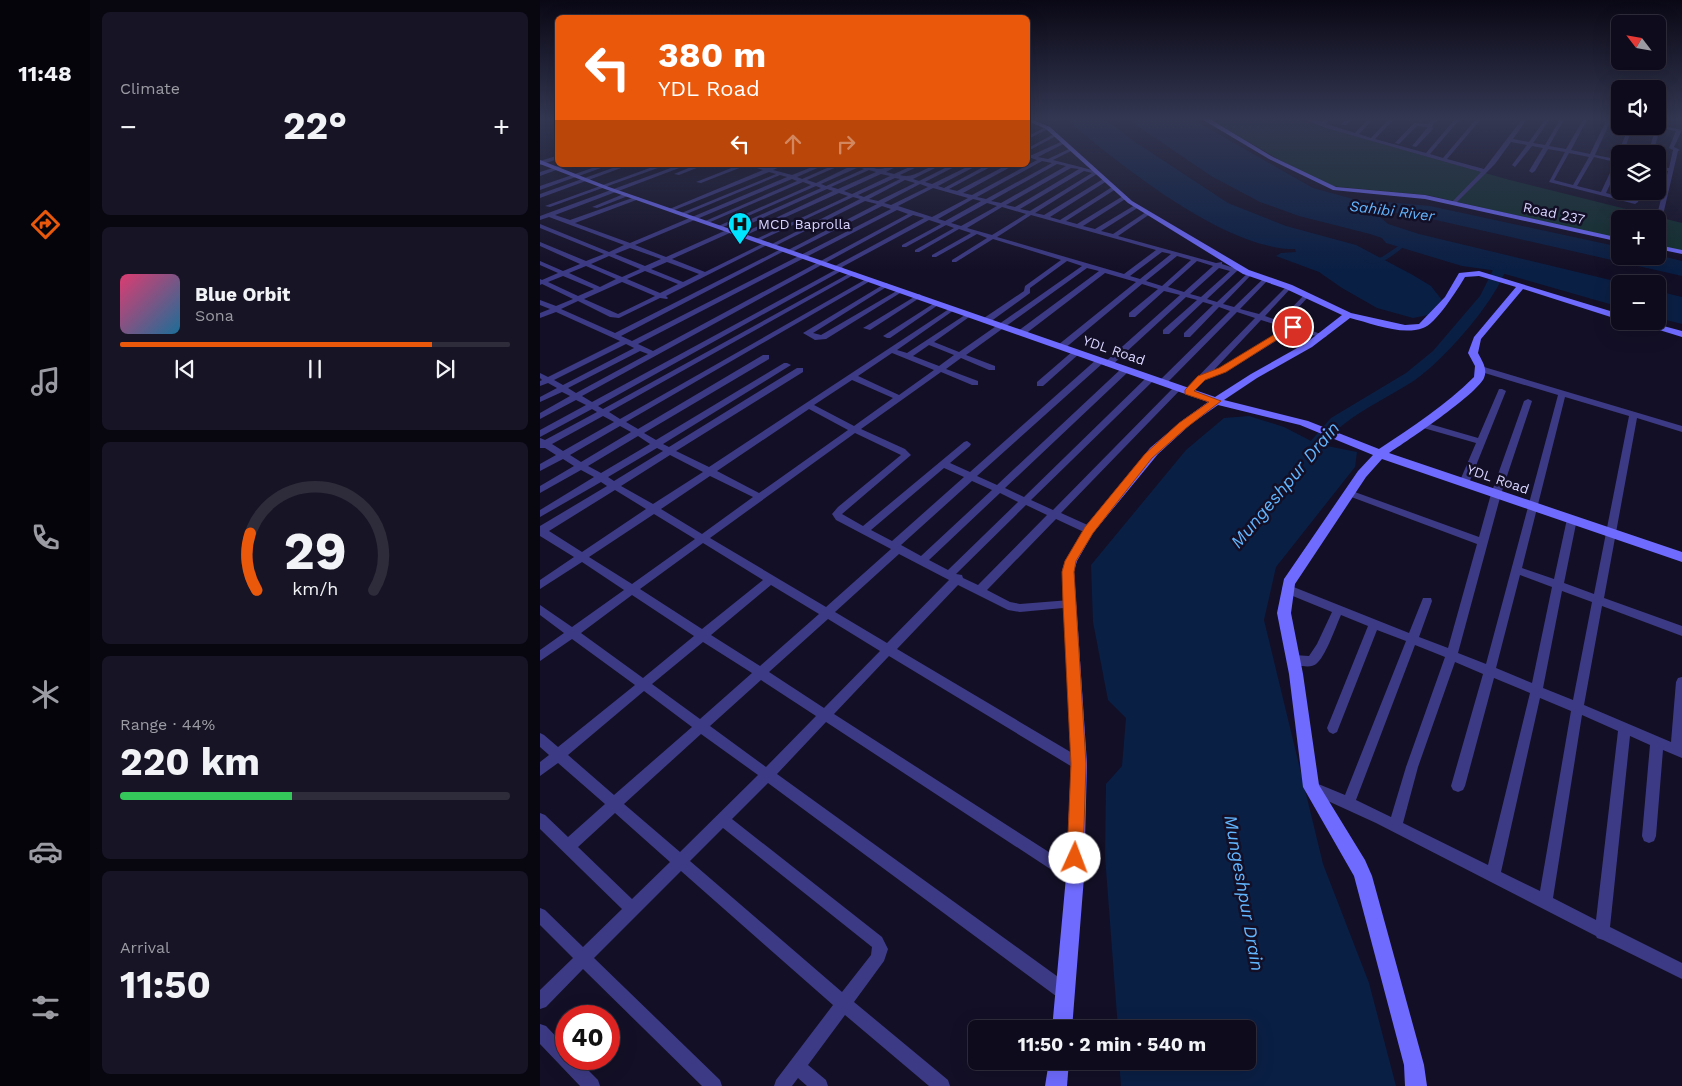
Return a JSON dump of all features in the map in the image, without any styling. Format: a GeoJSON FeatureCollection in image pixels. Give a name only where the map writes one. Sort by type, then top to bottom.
{"type":"FeatureCollection","features":[{"type":"Feature","properties":{"kind":"street"},"geometry":{"type":"LineString","coordinates":[[540,181],[565,169]]}},
{"type":"Feature","properties":{"kind":"street","name":"YDL Road"},"geometry":{"type":"LineString","coordinates":[[567,169],[576,176],[626,195],[954,308],[1061,348],[1216,401],[1312,426],[1380,454],[1682,557]]}},
{"type":"Feature","properties":{"kind":"street"},"geometry":{"type":"LineString","coordinates":[[540,188],[596,169]]}},
{"type":"Feature","properties":{"kind":"street"},"geometry":{"type":"LineString","coordinates":[[540,196],[616,169]]}},
{"type":"Feature","properties":{"kind":"street"},"geometry":{"type":"LineString","coordinates":[[546,204],[651,169]]}},
{"type":"Feature","properties":{"kind":"street"},"geometry":{"type":"LineString","coordinates":[[540,218],[674,169]]}},
{"type":"Feature","properties":{"kind":"street"},"geometry":{"type":"LineString","coordinates":[[674,175],[691,169]]}},
{"type":"Feature","properties":{"kind":"street"},"geometry":{"type":"LineString","coordinates":[[699,182],[734,169]]}},
{"type":"Feature","properties":{"kind":"street"},"geometry":{"type":"LineString","coordinates":[[661,206],[759,169]]}},
{"type":"Feature","properties":{"kind":"street"},"geometry":{"type":"LineString","coordinates":[[670,210],[759,169]]}},
{"type":"Feature","properties":{"kind":"street"},"geometry":{"type":"LineString","coordinates":[[767,169],[1323,336]]}},
{"type":"Feature","properties":{"kind":"street"},"geometry":{"type":"LineString","coordinates":[[541,282],[694,218],[790,174],[808,169]]}},
{"type":"Feature","properties":{"kind":"street"},"geometry":{"type":"LineString","coordinates":[[706,222],[829,169]]}},
{"type":"Feature","properties":{"kind":"street"},"geometry":{"type":"LineString","coordinates":[[719,227],[850,169]]}},
{"type":"Feature","properties":{"kind":"street"},"geometry":{"type":"LineString","coordinates":[[540,316],[870,169],[1236,269],[1289,287],[1348,315],[1405,328],[1422,326],[1448,298],[1462,274],[1482,273],[1611,314]]}},
{"type":"Feature","properties":{"kind":"street"},"geometry":{"type":"LineString","coordinates":[[742,235],[889,169]]}},
{"type":"Feature","properties":{"kind":"street"},"geometry":{"type":"LineString","coordinates":[[757,240],[910,169]]}},
{"type":"Feature","properties":{"kind":"street"},"geometry":{"type":"LineString","coordinates":[[541,282],[616,316],[930,169]]}},
{"type":"Feature","properties":{"kind":"street"},"geometry":{"type":"LineString","coordinates":[[616,336],[620,332],[880,204],[947,169]]}},
{"type":"Feature","properties":{"kind":"street"},"geometry":{"type":"LineString","coordinates":[[540,416],[653,354],[707,315],[804,256],[968,169]]}},
{"type":"Feature","properties":{"kind":"street"},"geometry":{"type":"LineString","coordinates":[[945,189],[984,169]]}},
{"type":"Feature","properties":{"kind":"street"},"geometry":{"type":"LineString","coordinates":[[958,193],[1004,169]]}},
{"type":"Feature","properties":{"kind":"street"},"geometry":{"type":"LineString","coordinates":[[540,434],[839,268],[1028,169]]}},
{"type":"Feature","properties":{"kind":"street"},"geometry":{"type":"LineString","coordinates":[[904,246],[1046,169]]}},
{"type":"Feature","properties":{"kind":"street"},"geometry":{"type":"LineString","coordinates":[[918,251],[1065,169]]}},
{"type":"Feature","properties":{"kind":"street"},"geometry":{"type":"LineString","coordinates":[[1016,209],[1083,169],[1096,172]]}},
{"type":"Feature","properties":{"kind":"street"},"geometry":{"type":"LineString","coordinates":[[1092,169],[1125,198],[1225,259],[1236,269]]}},
{"type":"Feature","properties":{"kind":"street","name":"Road 237"},"geometry":{"type":"LineString","coordinates":[[1293,169],[1335,189],[1398,194],[1454,203],[1611,238]]}},
{"type":"Feature","properties":{"kind":"street"},"geometry":{"type":"LineString","coordinates":[[1476,169],[1484,171]]}},
{"type":"Feature","properties":{"kind":"street"},"geometry":{"type":"LineString","coordinates":[[1454,203],[1486,169]]}},
{"type":"Feature","properties":{"kind":"street"},"geometry":{"type":"LineString","coordinates":[[1558,169],[1551,181],[1611,196]]}},
{"type":"Feature","properties":{"kind":"street"},"geometry":{"type":"LineString","coordinates":[[1574,187],[1585,169]]}},
{"type":"Feature","properties":{"kind":"street"},"geometry":{"type":"LineString","coordinates":[[1661,210],[1671,170],[1666,169]]}},
{"type":"Feature","properties":{"kind":"street"},"geometry":{"type":"LineString","coordinates":[[954,260],[1096,172]]}},
{"type":"Feature","properties":{"kind":"street"},"geometry":{"type":"LineString","coordinates":[[682,214],[781,174]]}},
{"type":"Feature","properties":{"kind":"street"},"geometry":{"type":"LineString","coordinates":[[1603,194],[1611,177]]}},
{"type":"Feature","properties":{"kind":"street"},"geometry":{"type":"LineString","coordinates":[[1046,217],[1105,180]]}},
{"type":"Feature","properties":{"kind":"street"},"geometry":{"type":"LineString","coordinates":[[1062,222],[1114,188]]}},
{"type":"Feature","properties":{"kind":"street"},"geometry":{"type":"LineString","coordinates":[[562,219],[626,195]]}},
{"type":"Feature","properties":{"kind":"street"},"geometry":{"type":"LineString","coordinates":[[572,222],[637,198]]}},
{"type":"Feature","properties":{"kind":"street"},"geometry":{"type":"LineString","coordinates":[[1079,226],[1125,198]]}},
{"type":"Feature","properties":{"kind":"street"},"geometry":{"type":"LineString","coordinates":[[1097,231],[1137,206]]}},
{"type":"Feature","properties":{"kind":"street"},"geometry":{"type":"LineString","coordinates":[[543,380],[707,315],[822,262],[913,213]]}},
{"type":"Feature","properties":{"kind":"street"},"geometry":{"type":"LineString","coordinates":[[1114,236],[1148,213]]}},
{"type":"Feature","properties":{"kind":"street"},"geometry":{"type":"LineString","coordinates":[[550,215],[705,274]]}},
{"type":"Feature","properties":{"kind":"street"},"geometry":{"type":"LineString","coordinates":[[540,226],[683,284]]}},
{"type":"Feature","properties":{"kind":"street"},"geometry":{"type":"LineString","coordinates":[[934,256],[977,232]]}},
{"type":"Feature","properties":{"kind":"street"},"geometry":{"type":"LineString","coordinates":[[540,244],[624,278],[707,315]]}},
{"type":"Feature","properties":{"kind":"street"},"geometry":{"type":"LineString","coordinates":[[1125,277],[1161,249]]}},
{"type":"Feature","properties":{"kind":"street"},"geometry":{"type":"LineString","coordinates":[[1666,249],[1682,252]]}},
{"type":"Feature","properties":{"kind":"street"},"geometry":{"type":"LineString","coordinates":[[1061,348],[1176,253]]}},
{"type":"Feature","properties":{"kind":"street"},"geometry":{"type":"LineString","coordinates":[[987,320],[1028,292],[1026,286],[1066,259]]}},
{"type":"Feature","properties":{"kind":"street"},"geometry":{"type":"LineString","coordinates":[[1132,315],[1196,259]]}},
{"type":"Feature","properties":{"kind":"street"},"geometry":{"type":"LineString","coordinates":[[568,846],[826,613],[970,477],[1225,259]]}},
{"type":"Feature","properties":{"kind":"street"},"geometry":{"type":"LineString","coordinates":[[540,263],[600,289]]}},
{"type":"Feature","properties":{"kind":"street"},"geometry":{"type":"LineString","coordinates":[[540,656],[1087,265]]}},
{"type":"Feature","properties":{"kind":"street"},"geometry":{"type":"LineString","coordinates":[[1166,332],[1236,269]]}},
{"type":"Feature","properties":{"kind":"street"},"geometry":{"type":"LineString","coordinates":[[1022,333],[1104,270]]}},
{"type":"Feature","properties":{"kind":"street"},"geometry":{"type":"LineString","coordinates":[[542,444],[854,273]]}},
{"type":"Feature","properties":{"kind":"street"},"geometry":{"type":"LineString","coordinates":[[1187,335],[1250,274]]}},
{"type":"Feature","properties":{"kind":"street"},"geometry":{"type":"LineString","coordinates":[[540,468],[870,279]]}},
{"type":"Feature","properties":{"kind":"street"},"geometry":{"type":"LineString","coordinates":[[1162,383],[1266,279]]}},
{"type":"Feature","properties":{"kind":"street"},"geometry":{"type":"LineString","coordinates":[[886,285],[807,333],[818,338],[823,337],[902,290]]}},
{"type":"Feature","properties":{"kind":"street"},"geometry":{"type":"LineString","coordinates":[[1416,1086],[1414,1065],[1362,876],[1311,787],[1293,660],[1284,613],[1287,589],[1291,579],[1349,493],[1380,454],[1423,425],[1464,393],[1479,378],[1481,369],[1473,354],[1476,341],[1522,285]]}},
{"type":"Feature","properties":{"kind":"street"},"geometry":{"type":"LineString","coordinates":[[1188,392],[1289,287]]}},
{"type":"Feature","properties":{"kind":"street"},"geometry":{"type":"LineString","coordinates":[[1281,323],[1308,295]]}},
{"type":"Feature","properties":{"kind":"street"},"geometry":{"type":"LineString","coordinates":[[867,328],[919,296]]}},
{"type":"Feature","properties":{"kind":"street"},"geometry":{"type":"LineString","coordinates":[[540,302],[653,354]]}},
{"type":"Feature","properties":{"kind":"street"},"geometry":{"type":"LineString","coordinates":[[887,336],[938,303]]}},
{"type":"Feature","properties":{"kind":"street"},"geometry":{"type":"LineString","coordinates":[[540,585],[954,308]]}},
{"type":"Feature","properties":{"kind":"street"},"geometry":{"type":"LineString","coordinates":[[908,356],[970,314]]}},
{"type":"Feature","properties":{"kind":"street"},"geometry":{"type":"LineString","coordinates":[[1063,1020],[1075,877],[1079,764],[1069,566],[1089,530],[1154,451],[1182,426],[1216,401],[1254,376],[1323,336],[1348,315]]}},
{"type":"Feature","properties":{"kind":"street"},"geometry":{"type":"LineString","coordinates":[[1202,378],[1223,370],[1293,327]]}},
{"type":"Feature","properties":{"kind":"street"},"geometry":{"type":"LineString","coordinates":[[1666,330],[1682,334]]}},
{"type":"Feature","properties":{"kind":"street"},"geometry":{"type":"LineString","coordinates":[[928,342],[992,368]]}},
{"type":"Feature","properties":{"kind":"street"},"geometry":{"type":"LineString","coordinates":[[540,400],[632,344]]}},
{"type":"Feature","properties":{"kind":"street"},"geometry":{"type":"LineString","coordinates":[[891,350],[975,383]]}},
{"type":"Feature","properties":{"kind":"street"},"geometry":{"type":"LineString","coordinates":[[1040,384],[1076,353]]}},
{"type":"Feature","properties":{"kind":"street"},"geometry":{"type":"LineString","coordinates":[[540,490],[766,357]]}},
{"type":"Feature","properties":{"kind":"street"},"geometry":{"type":"LineString","coordinates":[[540,514],[787,365]]}},
{"type":"Feature","properties":{"kind":"street"},"geometry":{"type":"LineString","coordinates":[[1481,369],[1682,429]]}},
{"type":"Feature","properties":{"kind":"street"},"geometry":{"type":"LineString","coordinates":[[800,370],[541,531],[1075,877]]}},
{"type":"Feature","properties":{"kind":"street"},"geometry":{"type":"LineString","coordinates":[[922,560],[1125,370]]}},
{"type":"Feature","properties":{"kind":"street"},"geometry":{"type":"LineString","coordinates":[[851,376],[899,398]]}},
{"type":"Feature","properties":{"kind":"street"},"geometry":{"type":"LineString","coordinates":[[540,1001],[584,960],[632,909],[889,650],[1022,502],[1150,378]]}},
{"type":"Feature","properties":{"kind":"street"},"geometry":{"type":"LineString","coordinates":[[543,380],[604,411],[619,422],[669,451],[760,497]]}},
{"type":"Feature","properties":{"kind":"street"},"geometry":{"type":"LineString","coordinates":[[979,591],[1178,388]]}},
{"type":"Feature","properties":{"kind":"street"},"geometry":{"type":"LineString","coordinates":[[1464,483],[1502,391]]}},
{"type":"Feature","properties":{"kind":"street"},"geometry":{"type":"LineString","coordinates":[[1458,786],[1517,570],[1562,394]]}},
{"type":"Feature","properties":{"kind":"street"},"geometry":{"type":"LineString","coordinates":[[1395,826],[1412,767],[1452,655],[1496,494],[1528,402]]}},
{"type":"Feature","properties":{"kind":"street"},"geometry":{"type":"LineString","coordinates":[[807,405],[855,430],[902,451],[906,455],[837,514],[839,518],[954,576],[1008,606],[1070,604]]}},
{"type":"Feature","properties":{"kind":"street"},"geometry":{"type":"LineString","coordinates":[[1545,902],[1597,599],[1633,415]]}},
{"type":"Feature","properties":{"kind":"street"},"geometry":{"type":"LineString","coordinates":[[1423,425],[1480,442]]}},
{"type":"Feature","properties":{"kind":"street"},"geometry":{"type":"LineString","coordinates":[[542,444],[615,485],[770,580],[1079,764]]}},
{"type":"Feature","properties":{"kind":"street"},"geometry":{"type":"LineString","coordinates":[[865,530],[967,444]]}},
{"type":"Feature","properties":{"kind":"street"},"geometry":{"type":"LineString","coordinates":[[943,464],[1022,502],[1089,530]]}},
{"type":"Feature","properties":{"kind":"street"},"geometry":{"type":"LineString","coordinates":[[1349,493],[1483,542]]}},
{"type":"Feature","properties":{"kind":"street"},"geometry":{"type":"LineString","coordinates":[[1493,875],[1536,691],[1572,519]]}},
{"type":"Feature","properties":{"kind":"street"},"geometry":{"type":"LineString","coordinates":[[1517,570],[1682,631]]}},
{"type":"Feature","properties":{"kind":"street"},"geometry":{"type":"LineString","coordinates":[[540,770],[770,580]]}},
{"type":"Feature","properties":{"kind":"street"},"geometry":{"type":"LineString","coordinates":[[1287,589],[1452,655],[1680,751],[1682,682]]}},
{"type":"Feature","properties":{"kind":"street"},"geometry":{"type":"LineString","coordinates":[[1348,803],[1428,602]]}},
{"type":"Feature","properties":{"kind":"street"},"geometry":{"type":"LineString","coordinates":[[540,609],[1066,994]]}},
{"type":"Feature","properties":{"kind":"street"},"geometry":{"type":"LineString","coordinates":[[1293,660],[1308,663],[1312,661],[1321,647],[1338,610]]}},
{"type":"Feature","properties":{"kind":"street"},"geometry":{"type":"LineString","coordinates":[[1333,728],[1374,624]]}},
{"type":"Feature","properties":{"kind":"street"},"geometry":{"type":"LineString","coordinates":[[1602,933],[1624,729]]}},
{"type":"Feature","properties":{"kind":"street"},"geometry":{"type":"LineString","coordinates":[[540,739],[844,1004],[942,1086]]}},
{"type":"Feature","properties":{"kind":"street"},"geometry":{"type":"LineString","coordinates":[[1649,836],[1657,742]]}},
{"type":"Feature","properties":{"kind":"street"},"geometry":{"type":"LineString","coordinates":[[1311,787],[1395,826],[1602,933],[1682,971]]}},
{"type":"Feature","properties":{"kind":"street"},"geometry":{"type":"LineString","coordinates":[[722,819],[880,947],[876,960],[782,1086]]}},
{"type":"Feature","properties":{"kind":"street"},"geometry":{"type":"LineString","coordinates":[[540,820],[632,909]]}},
{"type":"Feature","properties":{"kind":"street"},"geometry":{"type":"LineString","coordinates":[[540,915],[714,1086]]}},
{"type":"Feature","properties":{"kind":"street"},"geometry":{"type":"LineString","coordinates":[[540,1032],[592,1086]]}},
{"type":"Feature","properties":{"kind":"street"},"geometry":{"type":"LineString","coordinates":[[797,1066],[820,1086]]}},
{"type":"Feature","properties":{"kind":"street"},"geometry":{"type":"LineString","coordinates":[[1056,1086],[1058,1070]]}},
{"type":"Feature","properties":{"kind":"green space"},"geometry":{"type":"Polygon","coordinates":[[[1297,169],[1470,169],[1630,210],[1611,210],[1611,237],[1427,195],[1330,186],[1297,169]]]}},
{"type":"Feature","properties":{"kind":"green space"},"geometry":{"type":"Polygon","coordinates":[[[1666,219],[1682,223],[1682,251],[1666,248],[1666,219]]]}},
{"type":"Feature","properties":{"kind":"water"},"geometry":{"type":"Polygon","coordinates":[[[1128,169],[1176,169],[1228,203],[1286,226],[1356,245],[1431,286],[1442,300],[1428,315],[1413,318],[1377,308],[1319,272],[1276,256],[1281,253],[1296,252],[1295,249],[1267,245],[1237,235],[1205,220],[1128,169]]]}},
{"type":"Feature","properties":{"kind":"water","name":"Sahibi River"},"geometry":{"type":"Polygon","coordinates":[[[1200,169],[1279,169],[1313,188],[1353,199],[1430,206],[1611,245],[1611,260],[1414,215],[1384,212],[1379,216],[1388,224],[1419,234],[1611,280],[1611,304],[1491,270],[1462,266],[1386,243],[1382,238],[1370,234],[1299,216],[1260,202],[1200,169]]]}},
{"type":"Feature","properties":{"kind":"water"},"geometry":{"type":"Polygon","coordinates":[[[1666,257],[1682,261],[1682,276],[1634,265],[1666,265],[1666,257]]]}},
{"type":"Feature","properties":{"kind":"water"},"geometry":{"type":"Polygon","coordinates":[[[1666,293],[1682,297],[1682,324],[1666,320],[1666,293]]]}},
{"type":"Feature","properties":{"kind":"water"},"geometry":{"type":"Polygon","coordinates":[[[1249,416],[1284,427],[1317,444],[1357,452],[1355,467],[1276,567],[1264,620],[1323,864],[1369,983],[1396,1086],[1121,1086],[1120,1070],[1256,1070],[1256,1020],[1117,1020],[1105,856],[1106,784],[1122,766],[1126,718],[1108,700],[1093,622],[1091,565],[1186,450],[1224,418],[1249,416]]]}},
{"type":"Feature","properties":{"kind":"waterway"},"geometry":{"type":"LineString","coordinates":[[1368,261],[1384,259],[1400,247]]}},
{"type":"Feature","properties":{"kind":"waterway","name":"Mungeshpur Drain"},"geometry":{"type":"LineString","coordinates":[[1301,463],[1337,421],[1411,376],[1438,354],[1485,298],[1498,276],[1501,266],[1483,261]]}},
{"type":"Feature","properties":{"kind":"place","name":"MCD Baprolla"},"geometry":{"type":"Point","coordinates":[740,245]}},
{"type":"Feature","properties":{"kind":"route"},"geometry":{"type":"LineString","coordinates":[[1075,858],[1079,764],[1068,572],[1071,561],[1089,530],[1149,456],[1182,426],[1216,401],[1188,392],[1202,378],[1223,370],[1293,327]]}}]}
